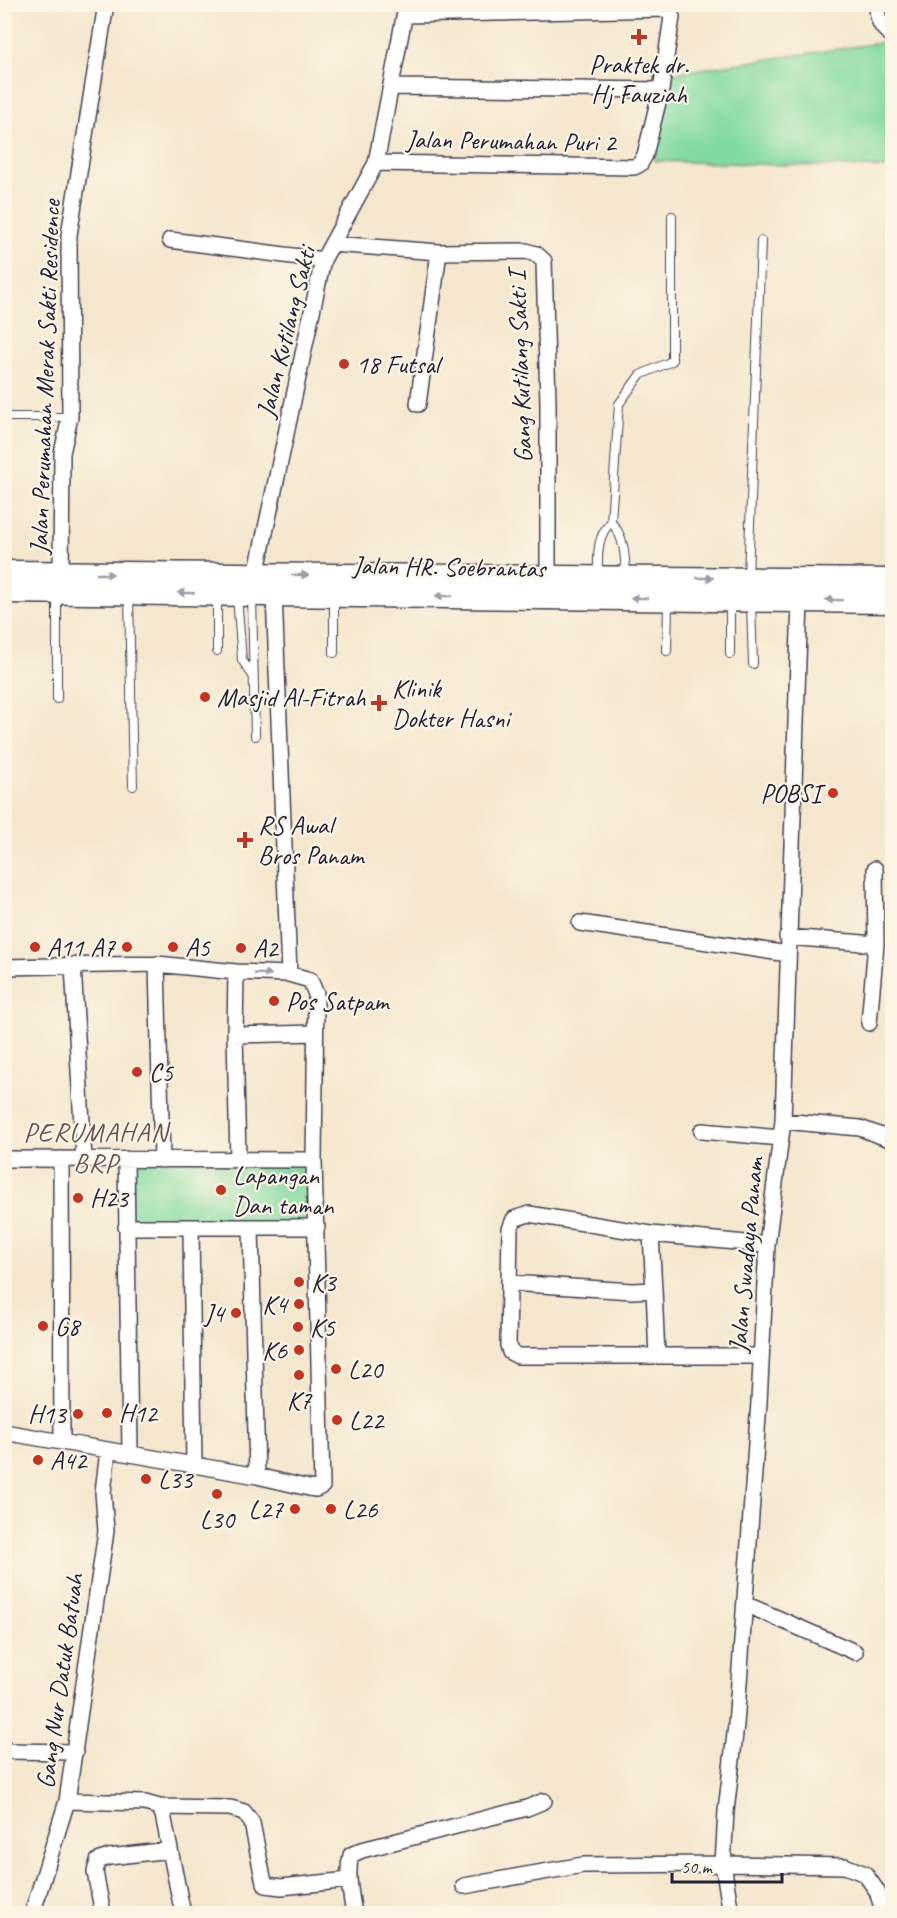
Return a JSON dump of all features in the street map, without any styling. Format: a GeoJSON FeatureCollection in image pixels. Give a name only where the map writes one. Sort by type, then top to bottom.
{"type":"FeatureCollection","features":[{"type":"Feature","properties":{"kind":"main road","name":"Jalan HR. Soebrantas"},"geometry":{"type":"LineString","coordinates":[[4,573],[129,592],[413,586],[548,578],[626,578],[800,600],[892,601]]}},
{"type":"Feature","properties":{"kind":"main road","name":"Jalan HR. Soebrantas"},"geometry":{"type":"LineString","coordinates":[[4,591],[59,582],[334,595],[413,586],[668,598],[892,581]]}},
{"type":"Feature","properties":{"kind":"street","name":"Jalan Perumahan Merak Sakti Residence"},"geometry":{"type":"LineString","coordinates":[[59,582],[62,453],[70,417],[69,235],[106,4]]}},
{"type":"Feature","properties":{"kind":"street"},"geometry":{"type":"LineString","coordinates":[[878,4],[877,16],[882,26],[892,35]]}},
{"type":"Feature","properties":{"kind":"street","name":"Jalan Perumahan Puri 2"},"geometry":{"type":"LineString","coordinates":[[376,163],[634,167],[640,164],[645,155],[661,90],[672,17],[664,9],[406,10]]}},
{"type":"Feature","properties":{"kind":"street","name":"Jalan Kutilang Sakti"},"geometry":{"type":"LineString","coordinates":[[289,974],[247,590],[323,261],[376,163],[406,10]]}},
{"type":"Feature","properties":{"kind":"street","name":"Jalan Perumahan Puri 2"},"geometry":{"type":"LineString","coordinates":[[392,87],[661,90]]}},
{"type":"Feature","properties":{"kind":"street"},"geometry":{"type":"LineString","coordinates":[[170,240],[323,261]]}},
{"type":"Feature","properties":{"kind":"street","name":"Gang Kutilang Sakti I"},"geometry":{"type":"LineString","coordinates":[[332,244],[439,252],[526,251],[536,254],[544,261],[548,403],[548,578]]}},
{"type":"Feature","properties":{"kind":"street"},"geometry":{"type":"LineString","coordinates":[[418,404],[439,252]]}},
{"type":"Feature","properties":{"kind":"street","name":"Jalan Swadaya Panam"},"geometry":{"type":"LineString","coordinates":[[731,1914],[723,1864],[745,1605],[767,1245],[783,1121],[800,600]]}},
{"type":"Feature","properties":{"kind":"street"},"geometry":{"type":"LineString","coordinates":[[870,1023],[876,944],[875,869]]}},
{"type":"Feature","properties":{"kind":"street"},"geometry":{"type":"LineString","coordinates":[[580,923],[788,954]]}},
{"type":"Feature","properties":{"kind":"street"},"geometry":{"type":"LineString","coordinates":[[788,937],[876,944]]}},
{"type":"Feature","properties":{"kind":"street"},"geometry":{"type":"LineString","coordinates":[[157,964],[162,1160]]}},
{"type":"Feature","properties":{"kind":"street"},"geometry":{"type":"LineString","coordinates":[[4,967],[157,964],[236,972],[289,974],[310,980],[316,994],[314,1160],[322,1486],[316,1489],[257,1476],[4,1432]]}},
{"type":"Feature","properties":{"kind":"street"},"geometry":{"type":"LineString","coordinates":[[73,965],[84,1160]]}},
{"type":"Feature","properties":{"kind":"street"},"geometry":{"type":"LineString","coordinates":[[236,972],[238,1160]]}},
{"type":"Feature","properties":{"kind":"street"},"geometry":{"type":"LineString","coordinates":[[235,1035],[315,1033]]}},
{"type":"Feature","properties":{"kind":"street"},"geometry":{"type":"LineString","coordinates":[[783,1121],[860,1128],[892,1140]]}},
{"type":"Feature","properties":{"kind":"street"},"geometry":{"type":"LineString","coordinates":[[702,1131],[781,1138]]}},
{"type":"Feature","properties":{"kind":"street"},"geometry":{"type":"LineString","coordinates":[[4,1159],[314,1160]]}},
{"type":"Feature","properties":{"kind":"street"},"geometry":{"type":"LineString","coordinates":[[61,1159],[62,1442]]}},
{"type":"Feature","properties":{"kind":"street"},"geometry":{"type":"LineString","coordinates":[[126,1159],[130,1454]]}},
{"type":"Feature","properties":{"kind":"street"},"geometry":{"type":"LineString","coordinates":[[761,1356],[518,1356],[510,1352],[508,1345],[510,1229],[514,1219],[529,1214],[651,1234],[767,1245]]}},
{"type":"Feature","properties":{"kind":"street"},"geometry":{"type":"LineString","coordinates":[[126,1227],[317,1227]]}},
{"type":"Feature","properties":{"kind":"street"},"geometry":{"type":"LineString","coordinates":[[191,1227],[194,1466]]}},
{"type":"Feature","properties":{"kind":"street"},"geometry":{"type":"LineString","coordinates":[[251,1227],[257,1476]]}},
{"type":"Feature","properties":{"kind":"street"},"geometry":{"type":"LineString","coordinates":[[651,1234],[657,1356]]}},
{"type":"Feature","properties":{"kind":"street"},"geometry":{"type":"LineString","coordinates":[[510,1283],[632,1291],[654,1290]]}},
{"type":"Feature","properties":{"kind":"street","name":"Gang Nur Datuk Batuah"},"geometry":{"type":"LineString","coordinates":[[32,1914],[67,1801],[106,1531],[103,1492],[108,1450]]}},
{"type":"Feature","properties":{"kind":"street"},"geometry":{"type":"LineString","coordinates":[[745,1605],[855,1652]]}},
{"type":"Feature","properties":{"kind":"street"},"geometry":{"type":"LineString","coordinates":[[4,1751],[75,1752]]}},
{"type":"Feature","properties":{"kind":"street"},"geometry":{"type":"LineString","coordinates":[[67,1801],[145,1803],[159,1807],[230,1808],[244,1812],[252,1823],[262,1878],[266,1885],[281,1887],[349,1880]]}},
{"type":"Feature","properties":{"kind":"street"},"geometry":{"type":"LineString","coordinates":[[354,1914],[349,1880],[351,1855],[362,1850],[527,1808],[544,1801]]}},
{"type":"Feature","properties":{"kind":"street"},"geometry":{"type":"LineString","coordinates":[[159,1807],[163,1815],[183,1914]]}},
{"type":"Feature","properties":{"kind":"street"},"geometry":{"type":"LineString","coordinates":[[103,1914],[95,1872],[98,1861],[109,1857],[170,1850]]}},
{"type":"Feature","properties":{"kind":"street"},"geometry":{"type":"LineString","coordinates":[[464,1886],[583,1865],[845,1866],[865,1874],[877,1891],[884,1914]]}},
{"type":"Feature","properties":{"kind":"lane"},"geometry":{"type":"LineString","coordinates":[[598,578],[598,554],[602,531],[611,522],[619,404],[640,375],[672,361],[672,216]]}},
{"type":"Feature","properties":{"kind":"lane"},"geometry":{"type":"LineString","coordinates":[[730,654],[743,592],[761,241]]}},
{"type":"Feature","properties":{"kind":"lane"},"geometry":{"type":"LineString","coordinates":[[4,417],[70,417]]}},
{"type":"Feature","properties":{"kind":"lane"},"geometry":{"type":"LineString","coordinates":[[611,522],[619,532],[625,553],[626,578]]}},
{"type":"Feature","properties":{"kind":"lane"},"geometry":{"type":"LineString","coordinates":[[57,699],[59,582]]}},
{"type":"Feature","properties":{"kind":"lane"},"geometry":{"type":"LineString","coordinates":[[217,651],[247,590]]}},
{"type":"Feature","properties":{"kind":"lane"},"geometry":{"type":"LineString","coordinates":[[247,590],[254,677],[255,736]]}},
{"type":"Feature","properties":{"kind":"lane"},"geometry":{"type":"LineString","coordinates":[[247,590],[242,660],[254,677]]}},
{"type":"Feature","properties":{"kind":"lane"},"geometry":{"type":"LineString","coordinates":[[129,592],[133,786]]}},
{"type":"Feature","properties":{"kind":"lane"},"geometry":{"type":"LineString","coordinates":[[743,592],[753,664]]}},
{"type":"Feature","properties":{"kind":"lane"},"geometry":{"type":"LineString","coordinates":[[334,595],[334,653]]}},
{"type":"Feature","properties":{"kind":"lane"},"geometry":{"type":"LineString","coordinates":[[667,651],[668,598]]}},
{"type":"Feature","properties":{"kind":"green space"},"geometry":{"type":"Polygon","coordinates":[[[892,41],[892,168],[655,161],[673,73],[892,41]]]}},
{"type":"Feature","properties":{"kind":"green space","name":"Lapangan Dan taman"},"geometry":{"type":"Polygon","coordinates":[[[126,1159],[314,1160],[317,1227],[126,1227],[126,1159]]]}},
{"type":"Feature","properties":{"kind":"place","name":"Praktek dr. Hj Fauziah"},"geometry":{"type":"Point","coordinates":[639,37]}},
{"type":"Feature","properties":{"kind":"place","name":"18 Futsal"},"geometry":{"type":"Point","coordinates":[344,364]}},
{"type":"Feature","properties":{"kind":"place","name":"Masjid Al-Fitrah"},"geometry":{"type":"Point","coordinates":[205,697]}},
{"type":"Feature","properties":{"kind":"place","name":"Klinik Dokter Hasni"},"geometry":{"type":"Point","coordinates":[379,703]}},
{"type":"Feature","properties":{"kind":"place","name":"POBSI"},"geometry":{"type":"Point","coordinates":[833,793]}},
{"type":"Feature","properties":{"kind":"place","name":"RS Awal Bros Panam"},"geometry":{"type":"Point","coordinates":[245,840]}},
{"type":"Feature","properties":{"kind":"place","name":"A11"},"geometry":{"type":"Point","coordinates":[35,947]}},
{"type":"Feature","properties":{"kind":"place","name":"A7"},"geometry":{"type":"Point","coordinates":[127,947]}},
{"type":"Feature","properties":{"kind":"place","name":"A5"},"geometry":{"type":"Point","coordinates":[173,947]}},
{"type":"Feature","properties":{"kind":"place","name":"A2"},"geometry":{"type":"Point","coordinates":[241,948]}},
{"type":"Feature","properties":{"kind":"place","name":"Pos Satpam"},"geometry":{"type":"Point","coordinates":[274,1001]}},
{"type":"Feature","properties":{"kind":"place","name":"C5"},"geometry":{"type":"Point","coordinates":[137,1072]}},
{"type":"Feature","properties":{"kind":"place","name":"Lapangan Dan taman"},"geometry":{"type":"Point","coordinates":[221,1190]}},
{"type":"Feature","properties":{"kind":"place","name":"H23"},"geometry":{"type":"Point","coordinates":[78,1198]}},
{"type":"Feature","properties":{"kind":"place","name":"K3"},"geometry":{"type":"Point","coordinates":[299,1282]}},
{"type":"Feature","properties":{"kind":"place","name":"K4"},"geometry":{"type":"Point","coordinates":[299,1304]}},
{"type":"Feature","properties":{"kind":"place","name":"J4"},"geometry":{"type":"Point","coordinates":[236,1313]}},
{"type":"Feature","properties":{"kind":"place","name":"G8"},"geometry":{"type":"Point","coordinates":[43,1326]}},
{"type":"Feature","properties":{"kind":"place","name":"K5"},"geometry":{"type":"Point","coordinates":[298,1327]}},
{"type":"Feature","properties":{"kind":"place","name":"K6"},"geometry":{"type":"Point","coordinates":[299,1350]}},
{"type":"Feature","properties":{"kind":"place","name":"L20"},"geometry":{"type":"Point","coordinates":[336,1369]}},
{"type":"Feature","properties":{"kind":"place","name":"K7"},"geometry":{"type":"Point","coordinates":[299,1375]}},
{"type":"Feature","properties":{"kind":"place","name":"H12"},"geometry":{"type":"Point","coordinates":[107,1413]}},
{"type":"Feature","properties":{"kind":"place","name":"H13"},"geometry":{"type":"Point","coordinates":[78,1414]}},
{"type":"Feature","properties":{"kind":"place","name":"L22"},"geometry":{"type":"Point","coordinates":[337,1420]}},
{"type":"Feature","properties":{"kind":"place","name":"A42"},"geometry":{"type":"Point","coordinates":[38,1460]}},
{"type":"Feature","properties":{"kind":"place","name":"L33"},"geometry":{"type":"Point","coordinates":[146,1479]}},
{"type":"Feature","properties":{"kind":"place","name":"L30"},"geometry":{"type":"Point","coordinates":[217,1494]}},
{"type":"Feature","properties":{"kind":"place","name":"L27"},"geometry":{"type":"Point","coordinates":[295,1509]}},
{"type":"Feature","properties":{"kind":"place","name":"L26"},"geometry":{"type":"Point","coordinates":[331,1509]}},
{"type":"Feature","properties":{"kind":"district","name":"PERUMAHAN BRP"},"geometry":{"type":"Point","coordinates":[96,1148]}}]}
